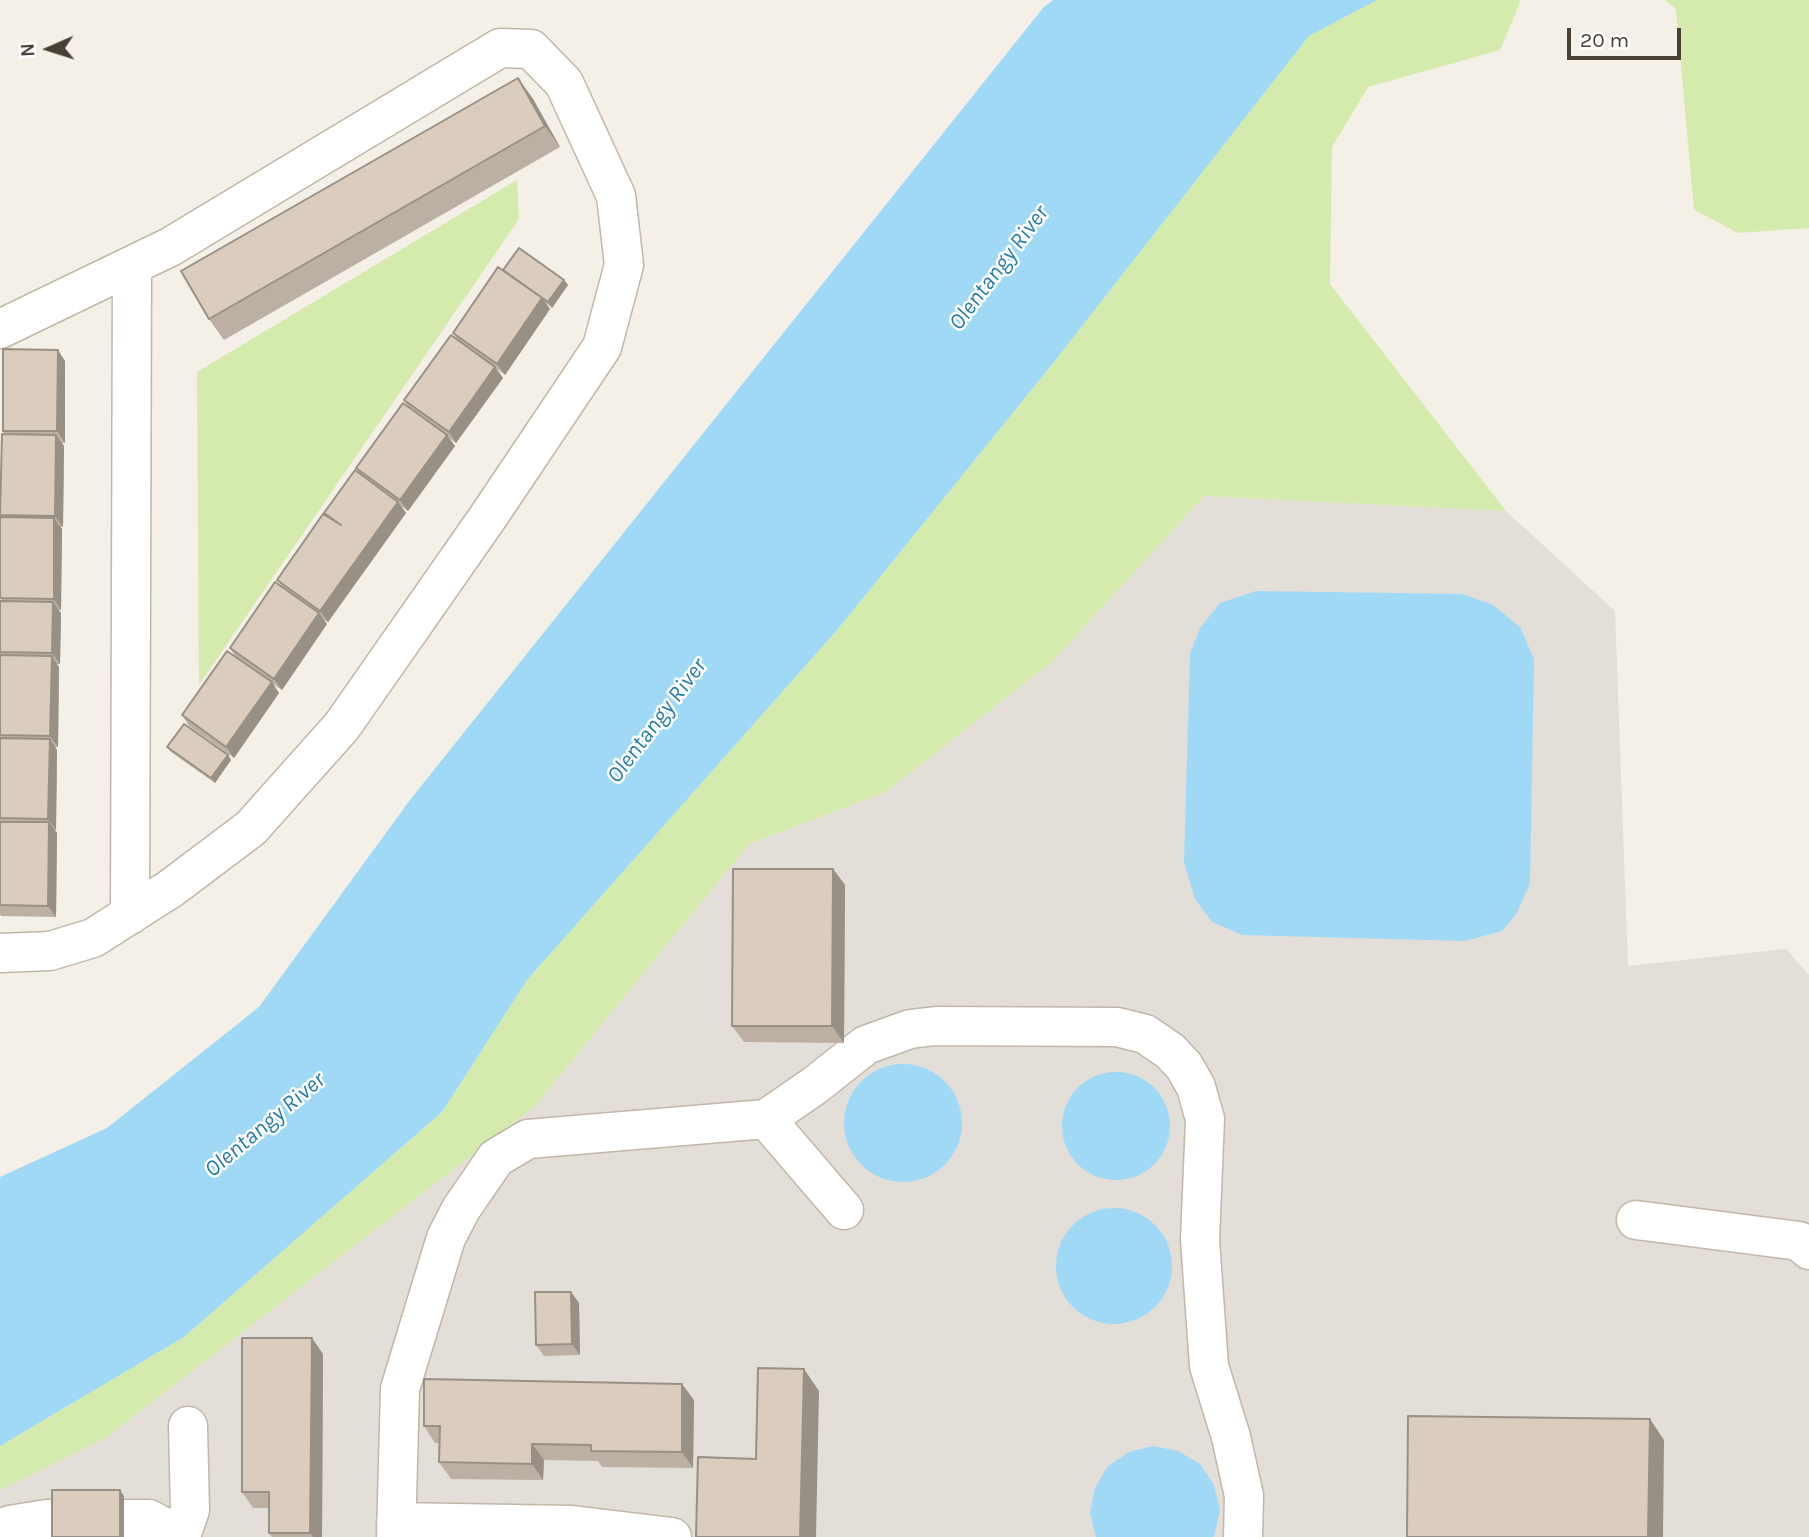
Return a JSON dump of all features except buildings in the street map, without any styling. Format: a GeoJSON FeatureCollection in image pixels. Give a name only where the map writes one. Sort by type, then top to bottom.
{"type":"FeatureCollection","features":[{"type":"Feature","properties":{"kind":"lane"},"geometry":{"type":"LineString","coordinates":[[0,329],[182,240],[500,48],[531,49],[564,83],[616,196],[624,265],[601,347],[488,517],[342,726],[251,828],[170,889],[93,938],[50,951],[0,953]]}},
{"type":"Feature","properties":{"kind":"lane"},"geometry":{"type":"LineString","coordinates":[[130,915],[132,266]]}},
{"type":"Feature","properties":{"kind":"lane"},"geometry":{"type":"LineString","coordinates":[[672,1537],[572,1525],[396,1529],[400,1389],[446,1238],[461,1209],[496,1158],[528,1139],[766,1119],[866,1045],[910,1030],[936,1026],[1117,1027],[1145,1034],[1170,1051],[1184,1066],[1196,1087],[1205,1119],[1200,1240],[1209,1366],[1231,1437],[1244,1496],[1243,1537]]}},
{"type":"Feature","properties":{"kind":"lane"},"geometry":{"type":"LineString","coordinates":[[766,1119],[844,1210]]}},
{"type":"Feature","properties":{"kind":"lane"},"geometry":{"type":"LineString","coordinates":[[1636,1220],[1798,1241],[1809,1250]]}},
{"type":"Feature","properties":{"kind":"lane"},"geometry":{"type":"LineString","coordinates":[[0,1530],[10,1525],[47,1519],[149,1519],[181,1537],[190,1510],[188,1426]]}},
{"type":"Feature","properties":{"kind":"shaded area"},"geometry":{"type":"Polygon","coordinates":[[[1204,496],[1506,511],[1615,611],[1628,966],[1786,949],[1809,975],[1809,1537],[0,1537],[0,1490],[107,1437],[534,1107],[749,844],[886,792],[1053,661],[1204,496]]]}},
{"type":"Feature","properties":{"kind":"green space"},"geometry":{"type":"Polygon","coordinates":[[[1377,0],[1521,0],[1500,50],[1368,87],[1332,147],[1330,284],[1506,511],[1204,496],[1053,661],[886,792],[749,844],[534,1107],[107,1437],[0,1490],[0,1446],[184,1337],[442,1112],[527,980],[838,629],[1054,362],[1309,36],[1377,0]]]}},
{"type":"Feature","properties":{"kind":"green space"},"geometry":{"type":"Polygon","coordinates":[[[1665,0],[1809,0],[1809,228],[1738,233],[1694,210],[1676,9],[1665,0]]]}},
{"type":"Feature","properties":{"kind":"green space"},"geometry":{"type":"Polygon","coordinates":[[[517,180],[519,219],[199,685],[197,372],[517,180]]]}},
{"type":"Feature","properties":{"kind":"water","name":"Olentangy River"},"geometry":{"type":"Polygon","coordinates":[[[1053,0],[1377,0],[1309,36],[1054,362],[838,629],[527,980],[442,1112],[184,1337],[0,1446],[0,1177],[107,1128],[259,1007],[410,800],[1043,8],[1053,0]]]}},
{"type":"Feature","properties":{"kind":"water"},"geometry":{"type":"Polygon","coordinates":[[[1256,591],[1463,594],[1493,605],[1520,627],[1534,659],[1530,883],[1517,913],[1502,931],[1465,941],[1242,935],[1212,922],[1195,899],[1184,862],[1190,654],[1200,628],[1220,603],[1256,591]]]}},
{"type":"Feature","properties":{"kind":"water"},"geometry":{"type":"Polygon","coordinates":[[[903,1064],[926,1069],[945,1081],[957,1100],[962,1123],[957,1146],[945,1165],[926,1177],[903,1182],[880,1177],[861,1165],[849,1146],[844,1123],[849,1100],[861,1081],[880,1069],[903,1064]]]}},
{"type":"Feature","properties":{"kind":"water"},"geometry":{"type":"Polygon","coordinates":[[[1116,1072],[1137,1076],[1154,1088],[1166,1105],[1170,1126],[1166,1147],[1154,1164],[1137,1176],[1116,1180],[1095,1176],[1078,1164],[1066,1147],[1062,1126],[1066,1105],[1078,1088],[1095,1076],[1116,1072]]]}},
{"type":"Feature","properties":{"kind":"water"},"geometry":{"type":"Polygon","coordinates":[[[1114,1208],[1136,1212],[1155,1225],[1168,1244],[1172,1266],[1168,1288],[1155,1307],[1136,1320],[1114,1324],[1092,1320],[1073,1307],[1060,1288],[1056,1266],[1060,1244],[1073,1225],[1092,1212],[1114,1208]]]}},
{"type":"Feature","properties":{"kind":"water"},"geometry":{"type":"Polygon","coordinates":[[[1153,1446],[1178,1451],[1200,1464],[1214,1485],[1220,1510],[1214,1537],[1096,1537],[1090,1513],[1095,1488],[1108,1466],[1129,1452],[1153,1446]]]}}]}
